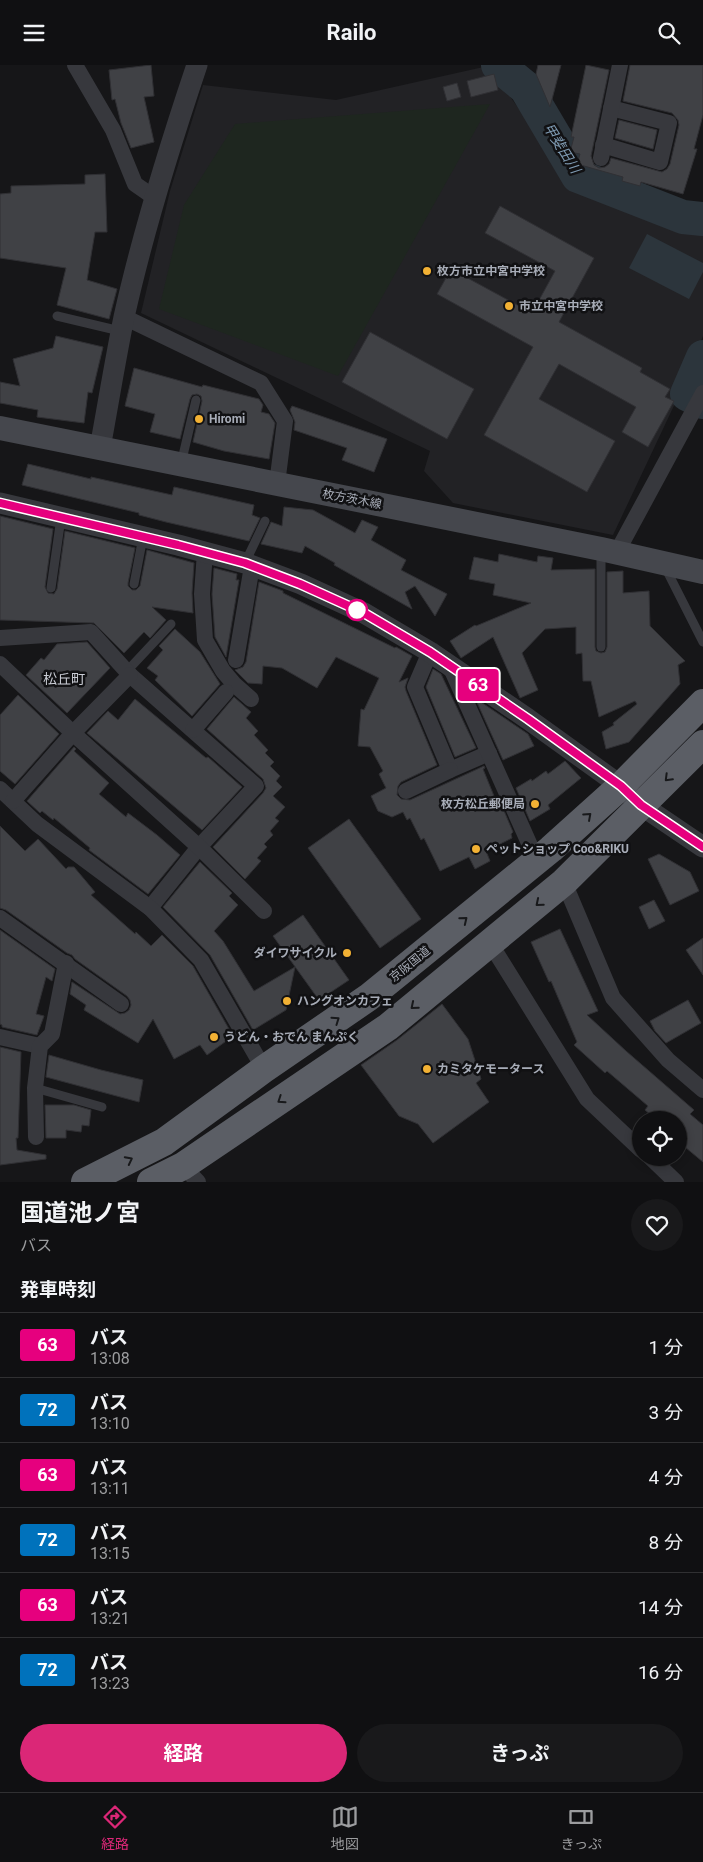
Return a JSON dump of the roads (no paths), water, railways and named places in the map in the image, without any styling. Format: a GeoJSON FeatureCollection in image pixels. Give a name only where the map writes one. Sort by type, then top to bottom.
{"type":"FeatureCollection","features":[{"type":"Feature","properties":{"kind":"highway","name":"京阪国道"},"geometry":{"type":"LineString","coordinates":[[86,1182],[164,1142],[264,1069],[369,997],[537,861],[621,786],[703,703]]}},
{"type":"Feature","properties":{"kind":"highway"},"geometry":{"type":"LineString","coordinates":[[152,1182],[191,1174],[388,1027],[564,882],[703,744]]}},
{"type":"Feature","properties":{"kind":"main road","name":"枚方茨木線"},"geometry":{"type":"LineString","coordinates":[[0,428],[609,551],[703,572]]}},
{"type":"Feature","properties":{"kind":"street"},"geometry":{"type":"LineString","coordinates":[[75,65],[113,131],[136,185],[155,198]]}},
{"type":"Feature","properties":{"kind":"street"},"geometry":{"type":"LineString","coordinates":[[100,448],[123,324],[155,198],[197,65]]}},
{"type":"Feature","properties":{"kind":"street"},"geometry":{"type":"LineString","coordinates":[[611,108],[669,123],[660,162],[602,152],[611,108],[620,65]]}},
{"type":"Feature","properties":{"kind":"street"},"geometry":{"type":"LineString","coordinates":[[123,324],[261,383],[285,421],[277,484]]}},
{"type":"Feature","properties":{"kind":"street"},"geometry":{"type":"LineString","coordinates":[[609,551],[691,417],[703,393]]}},
{"type":"Feature","properties":{"kind":"street"},"geometry":{"type":"LineString","coordinates":[[0,503],[205,552],[249,565],[300,584],[364,613],[430,652],[528,719],[621,786],[641,805],[703,847]]}},
{"type":"Feature","properties":{"kind":"street"},"geometry":{"type":"LineString","coordinates":[[205,552],[202,594],[205,640],[223,671],[251,699]]}},
{"type":"Feature","properties":{"kind":"street"},"geometry":{"type":"LineString","coordinates":[[236,660],[249,565]]}},
{"type":"Feature","properties":{"kind":"street"},"geometry":{"type":"LineString","coordinates":[[0,637],[92,633],[128,673],[256,786],[200,847],[150,908]]}},
{"type":"Feature","properties":{"kind":"street"},"geometry":{"type":"LineString","coordinates":[[430,652],[415,687],[450,770]]}},
{"type":"Feature","properties":{"kind":"street"},"geometry":{"type":"LineString","coordinates":[[0,664],[72,733],[200,847],[264,911]]}},
{"type":"Feature","properties":{"kind":"street"},"geometry":{"type":"LineString","coordinates":[[450,666],[537,861]]}},
{"type":"Feature","properties":{"kind":"street"},"geometry":{"type":"LineString","coordinates":[[13,801],[72,733],[128,673]]}},
{"type":"Feature","properties":{"kind":"street"},"geometry":{"type":"LineString","coordinates":[[192,730],[226,692]]}},
{"type":"Feature","properties":{"kind":"street"},"geometry":{"type":"LineString","coordinates":[[406,791],[489,753]]}},
{"type":"Feature","properties":{"kind":"street"},"geometry":{"type":"LineString","coordinates":[[0,789],[37,824],[150,908],[201,960],[264,1069]]}},
{"type":"Feature","properties":{"kind":"street"},"geometry":{"type":"LineString","coordinates":[[564,882],[613,998],[668,1060],[703,1090]]}},
{"type":"Feature","properties":{"kind":"street"},"geometry":{"type":"LineString","coordinates":[[0,917],[121,1003]]}},
{"type":"Feature","properties":{"kind":"street"},"geometry":{"type":"LineString","coordinates":[[490,943],[587,1099],[632,1141]]}},
{"type":"Feature","properties":{"kind":"street"},"geometry":{"type":"LineString","coordinates":[[36,1137],[35,1088],[40,1046],[52,1034],[66,963]]}},
{"type":"Feature","properties":{"kind":"street"},"geometry":{"type":"LineString","coordinates":[[0,1037],[40,1046]]}},
{"type":"Feature","properties":{"kind":"street"},"geometry":{"type":"LineString","coordinates":[[659,1166],[676,1182]]}},
{"type":"Feature","properties":{"kind":"lane"},"geometry":{"type":"LineString","coordinates":[[57,316],[123,324]]}},
{"type":"Feature","properties":{"kind":"lane"},"geometry":{"type":"LineString","coordinates":[[181,464],[196,400]]}},
{"type":"Feature","properties":{"kind":"lane"},"geometry":{"type":"LineString","coordinates":[[51,588],[61,518]]}},
{"type":"Feature","properties":{"kind":"lane"},"geometry":{"type":"LineString","coordinates":[[249,565],[265,521]]}},
{"type":"Feature","properties":{"kind":"lane"},"geometry":{"type":"LineString","coordinates":[[134,584],[143,537]]}},
{"type":"Feature","properties":{"kind":"lane"},"geometry":{"type":"LineString","coordinates":[[601,647],[609,551]]}},
{"type":"Feature","properties":{"kind":"lane"},"geometry":{"type":"LineString","coordinates":[[663,563],[703,642]]}},
{"type":"Feature","properties":{"kind":"lane"},"geometry":{"type":"LineString","coordinates":[[128,673],[171,624]]}},
{"type":"Feature","properties":{"kind":"lane"},"geometry":{"type":"LineString","coordinates":[[35,1088],[102,1107]]}},
{"type":"Feature","properties":{"kind":"waterway","name":"甲斐田川"},"geometry":{"type":"LineString","coordinates":[[498,65],[526,88],[578,176],[683,217],[703,219]]}},
{"type":"Feature","properties":{"kind":"waterway","name":"甲斐田川"},"geometry":{"type":"LineString","coordinates":[[703,357],[687,394],[703,402]]}},
{"type":"Feature","properties":{"kind":"place","name":"枚方市立中宮中学校"},"geometry":{"type":"Point","coordinates":[427,271]}},
{"type":"Feature","properties":{"kind":"place","name":"市立中宮中学校"},"geometry":{"type":"Point","coordinates":[509,306]}},
{"type":"Feature","properties":{"kind":"place","name":"Hiromi"},"geometry":{"type":"Point","coordinates":[199,419]}},
{"type":"Feature","properties":{"kind":"place","name":"枚方松丘郵便局"},"geometry":{"type":"Point","coordinates":[535,804]}},
{"type":"Feature","properties":{"kind":"place","name":"ペットショップ Coo&RIKU"},"geometry":{"type":"Point","coordinates":[476,849]}},
{"type":"Feature","properties":{"kind":"place","name":"ダイワサイクル"},"geometry":{"type":"Point","coordinates":[347,953]}},
{"type":"Feature","properties":{"kind":"place","name":"ハングオンカフェ"},"geometry":{"type":"Point","coordinates":[287,1001]}},
{"type":"Feature","properties":{"kind":"place","name":"うどん・おでん まんぷく"},"geometry":{"type":"Point","coordinates":[214,1037]}},
{"type":"Feature","properties":{"kind":"place","name":"カミタケモータース"},"geometry":{"type":"Point","coordinates":[427,1069]}},
{"type":"Feature","properties":{"kind":"district","name":"松丘町"},"geometry":{"type":"Point","coordinates":[64,679]}}]}
